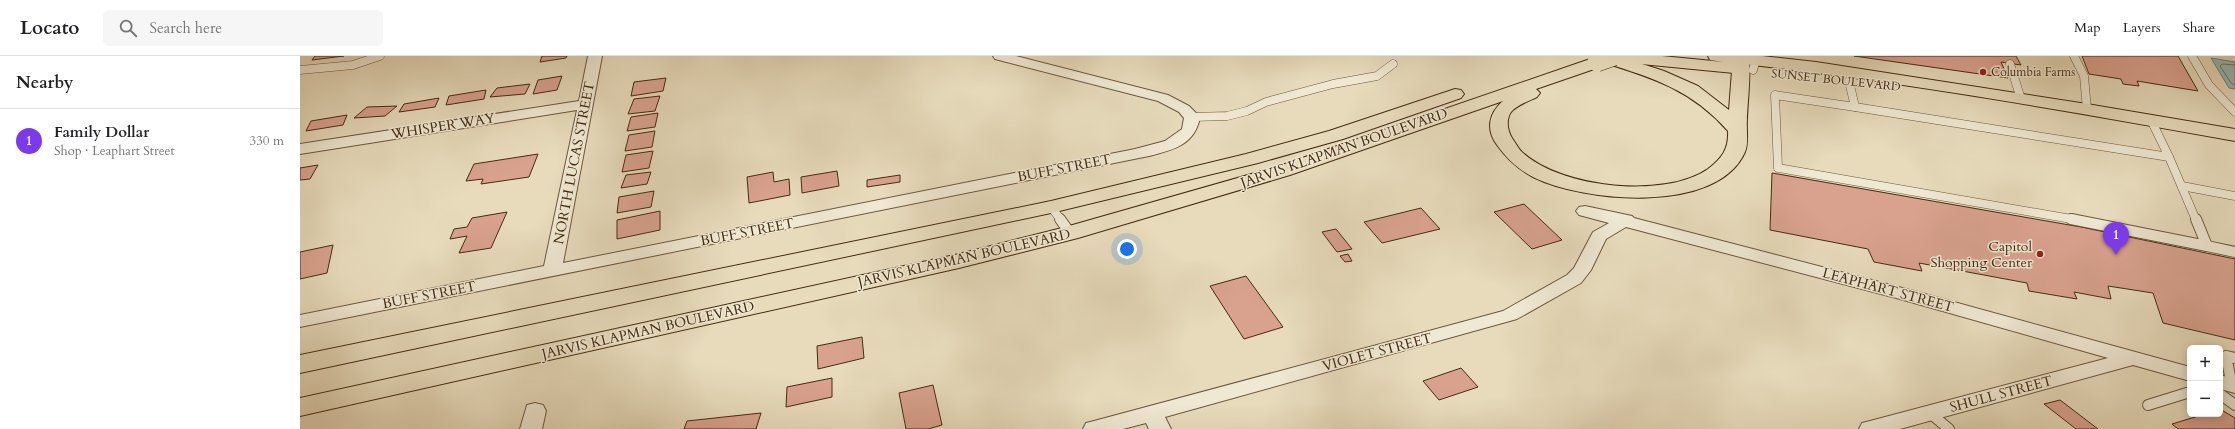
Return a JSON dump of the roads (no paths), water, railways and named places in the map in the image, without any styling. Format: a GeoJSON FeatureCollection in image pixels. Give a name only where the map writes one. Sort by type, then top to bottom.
{"type":"FeatureCollection","features":[{"type":"Feature","properties":{"kind":"main road","name":"JARVIS KLAPMAN BOULEVARD"},"geometry":{"type":"LineString","coordinates":[[304,363],[1051,207],[1258,157],[1336,135],[1570,56]]}},
{"type":"Feature","properties":{"kind":"main road"},"geometry":{"type":"LineString","coordinates":[[1614,56],[1602,58],[1542,83],[1510,104],[1499,117],[1499,132],[1509,149],[1527,164],[1555,178],[1588,188],[1624,193],[1653,192],[1675,190],[1702,182],[1721,171],[1733,157],[1739,142],[1737,130],[1750,63]]}},
{"type":"Feature","properties":{"kind":"main road","name":"SUNSET BOULEVARD"},"geometry":{"type":"LineString","coordinates":[[1716,56],[1850,81],[1936,90],[1966,91]]}},
{"type":"Feature","properties":{"kind":"main road"},"geometry":{"type":"LineString","coordinates":[[1602,58],[1653,73],[1696,92],[1722,112],[1737,130]]}},
{"type":"Feature","properties":{"kind":"main road","name":"SUNSET BOULEVARD"},"geometry":{"type":"LineString","coordinates":[[1602,58],[1816,66],[2087,109],[2235,135]]}},
{"type":"Feature","properties":{"kind":"main road","name":"JARVIS KLAPMAN BOULEVARD"},"geometry":{"type":"LineString","coordinates":[[300,407],[959,261],[1070,233],[1282,171],[1542,83]]}},
{"type":"Feature","properties":{"kind":"street","name":"NORTH LUCAS STREET"},"geometry":{"type":"LineString","coordinates":[[552,271],[595,56]]}},
{"type":"Feature","properties":{"kind":"street"},"geometry":{"type":"LineString","coordinates":[[1000,56],[1157,96],[1184,108],[1191,124]]}},
{"type":"Feature","properties":{"kind":"street","name":"WHISPER WAY"},"geometry":{"type":"LineString","coordinates":[[300,149],[586,104]]}},
{"type":"Feature","properties":{"kind":"street","name":"BUFF STREET"},"geometry":{"type":"LineString","coordinates":[[300,320],[1135,154],[1165,146],[1179,140],[1191,124]]}},
{"type":"Feature","properties":{"kind":"street","name":"LEAPHART STREET"},"geometry":{"type":"LineString","coordinates":[[1585,211],[1626,220],[1907,295],[2187,373]]}},
{"type":"Feature","properties":{"kind":"street","name":"VIOLET STREET"},"geometry":{"type":"LineString","coordinates":[[1094,429],[1156,421],[1510,315],[1574,279],[1582,270],[1600,236],[1626,220]]}},
{"type":"Feature","properties":{"kind":"street","name":"SHULL STREET"},"geometry":{"type":"LineString","coordinates":[[1870,429],[2131,358]]}},
{"type":"Feature","properties":{"kind":"lane"},"geometry":{"type":"LineString","coordinates":[[300,70],[338,67],[371,61],[380,56]]}},
{"type":"Feature","properties":{"kind":"lane"},"geometry":{"type":"LineString","coordinates":[[2074,56],[2084,76],[2087,109]]}},
{"type":"Feature","properties":{"kind":"lane"},"geometry":{"type":"LineString","coordinates":[[2192,56],[2209,85],[2235,112]]}},
{"type":"Feature","properties":{"kind":"lane"},"geometry":{"type":"LineString","coordinates":[[1191,124],[1247,111],[1266,102],[1333,84],[1377,76],[1393,64]]}},
{"type":"Feature","properties":{"kind":"lane"},"geometry":{"type":"LineString","coordinates":[[2010,64],[2021,99]]}},
{"type":"Feature","properties":{"kind":"lane"},"geometry":{"type":"LineString","coordinates":[[1850,81],[1855,107]]}},
{"type":"Feature","properties":{"kind":"lane"},"geometry":{"type":"LineString","coordinates":[[2169,157],[1775,95],[1778,168],[2074,220],[2235,252]]}},
{"type":"Feature","properties":{"kind":"lane"},"geometry":{"type":"LineString","coordinates":[[2151,120],[2182,186],[2207,246]]}},
{"type":"Feature","properties":{"kind":"lane"},"geometry":{"type":"LineString","coordinates":[[2182,186],[2235,196]]}},
{"type":"Feature","properties":{"kind":"lane"},"geometry":{"type":"LineString","coordinates":[[1051,207],[1070,233]]}},
{"type":"Feature","properties":{"kind":"lane"},"geometry":{"type":"LineString","coordinates":[[2228,391],[2226,356],[2235,358]]}},
{"type":"Feature","properties":{"kind":"lane"},"geometry":{"type":"LineString","coordinates":[[2148,405],[2187,393]]}},
{"type":"Feature","properties":{"kind":"lane"},"geometry":{"type":"LineString","coordinates":[[1930,412],[1950,429]]}},
{"type":"Feature","properties":{"kind":"water"},"geometry":{"type":"Polygon","coordinates":[[[2211,58],[2235,62],[2235,89],[2229,88],[2211,58]]]}},
{"type":"Feature","properties":{"kind":"place","name":"Columbia Farms"},"geometry":{"type":"Point","coordinates":[1983,72]}},
{"type":"Feature","properties":{"kind":"place","name":"Capitol Shopping Center"},"geometry":{"type":"Point","coordinates":[2040,254]}},
{"type":"Feature","properties":{"kind":"place","name":"Family Dollar"},"geometry":{"type":"Point","coordinates":[2116,255]}}]}
